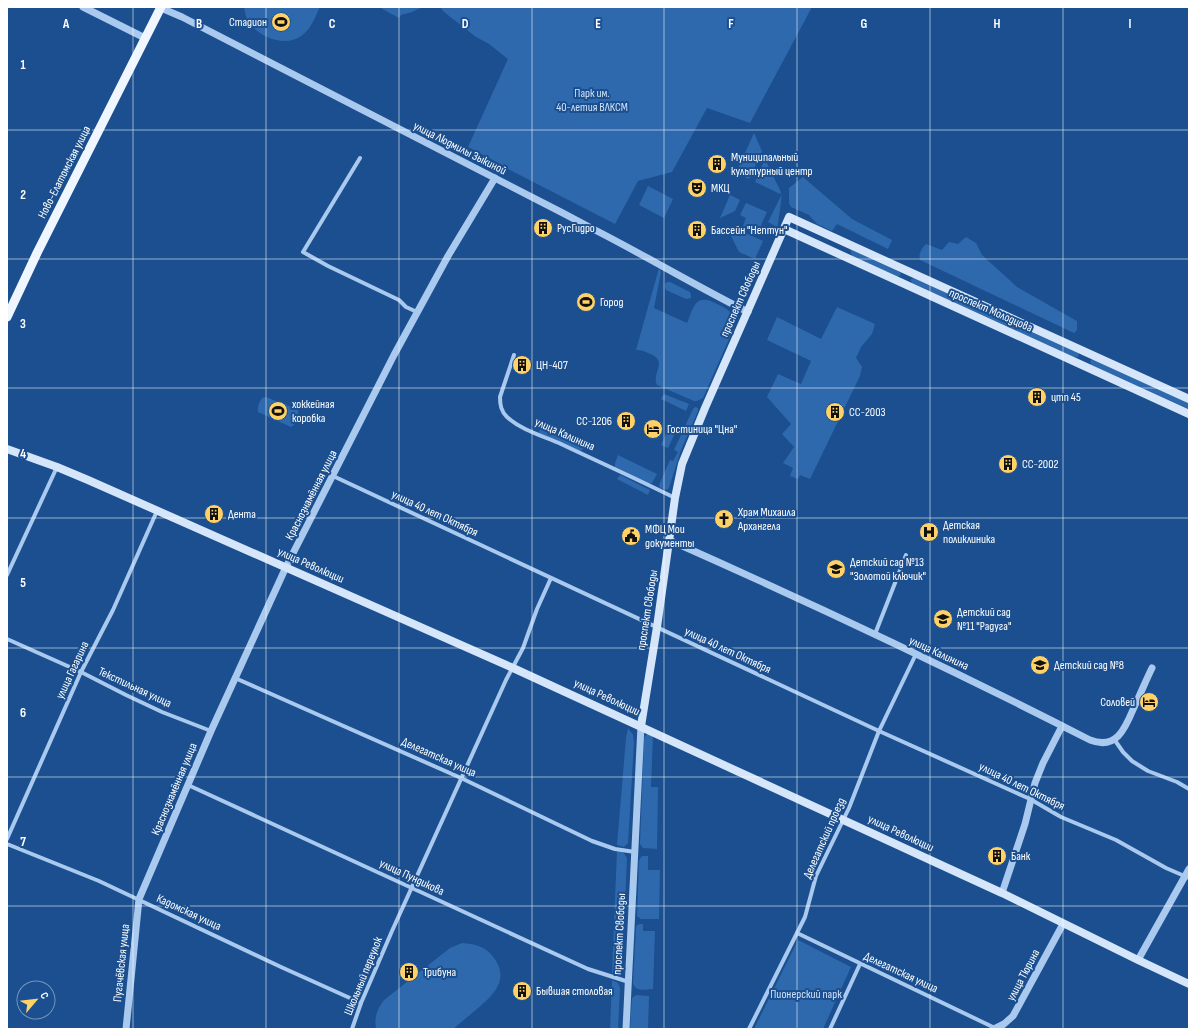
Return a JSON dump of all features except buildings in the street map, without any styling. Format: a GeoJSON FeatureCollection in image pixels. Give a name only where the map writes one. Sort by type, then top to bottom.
{"type":"FeatureCollection","features":[{"type":"Feature","properties":{"kind":"main road","name":"Ново-Елатомская улица"},"geometry":{"type":"LineString","coordinates":[[7,317],[37,253],[161,7]]}},
{"type":"Feature","properties":{"kind":"main road","name":"проспект Свободы"},"geometry":{"type":"LineString","coordinates":[[640,726],[657,627],[679,475],[705,408],[789,217]]}},
{"type":"Feature","properties":{"kind":"main road","name":"проспект Молодцова"},"geometry":{"type":"LineString","coordinates":[[789,217],[1189,399]]}},
{"type":"Feature","properties":{"kind":"main road","name":"проспект Молодцова"},"geometry":{"type":"LineString","coordinates":[[784,229],[1189,414]]}},
{"type":"Feature","properties":{"kind":"main road","name":"улица Революции"},"geometry":{"type":"LineString","coordinates":[[7,449],[57,467],[513,668],[1002,893],[1189,984]]}},
{"type":"Feature","properties":{"kind":"street"},"geometry":{"type":"LineString","coordinates":[[83,7],[145,38]]}},
{"type":"Feature","properties":{"kind":"street","name":"улица Людмилы Зыкиной"},"geometry":{"type":"LineString","coordinates":[[161,7],[647,256],[748,312]]}},
{"type":"Feature","properties":{"kind":"street"},"geometry":{"type":"LineString","coordinates":[[360,158],[303,252],[328,266],[399,300],[406,307],[416,312]]}},
{"type":"Feature","properties":{"kind":"street","name":"Краснознамённая улица"},"geometry":{"type":"LineString","coordinates":[[139,899],[211,731],[286,567],[416,312],[468,221],[495,178]]}},
{"type":"Feature","properties":{"kind":"street","name":"улица Калинина"},"geometry":{"type":"LineString","coordinates":[[514,355],[500,397],[502,410],[506,416],[525,428],[675,498]]}},
{"type":"Feature","properties":{"kind":"street"},"geometry":{"type":"LineString","coordinates":[[7,575],[57,467]]}},
{"type":"Feature","properties":{"kind":"street","name":"улица 40 лет Октября"},"geometry":{"type":"LineString","coordinates":[[333,476],[879,731],[1030,799],[1062,817],[1116,840],[1166,868],[1187,877]]}},
{"type":"Feature","properties":{"kind":"street","name":"улица Гагарина"},"geometry":{"type":"LineString","coordinates":[[7,839],[81,672],[113,610],[157,511]]}},
{"type":"Feature","properties":{"kind":"street","name":"улица Калинина"},"geometry":{"type":"LineString","coordinates":[[669,540],[786,592],[875,634],[1090,740],[1098,743],[1114,739]]}},
{"type":"Feature","properties":{"kind":"street"},"geometry":{"type":"LineString","coordinates":[[875,634],[906,555]]}},
{"type":"Feature","properties":{"kind":"street","name":"Школьный переулок"},"geometry":{"type":"LineString","coordinates":[[352,1029],[361,1003],[392,931],[506,680],[523,648],[537,609],[551,578]]}},
{"type":"Feature","properties":{"kind":"street","name":"Текстильная улица"},"geometry":{"type":"LineString","coordinates":[[7,639],[81,672],[162,712],[211,731]]}},
{"type":"Feature","properties":{"kind":"street","name":"Делегатский проезд"},"geometry":{"type":"LineString","coordinates":[[750,1029],[805,917],[816,876],[843,819],[879,731],[916,654]]}},
{"type":"Feature","properties":{"kind":"street"},"geometry":{"type":"LineString","coordinates":[[1152,668],[1125,727],[1114,739],[1123,752],[1132,761],[1148,771],[1177,782],[1189,789]]}},
{"type":"Feature","properties":{"kind":"street","name":"Делегатская улица"},"geometry":{"type":"LineString","coordinates":[[235,678],[461,778],[592,841],[615,849],[635,852]]}},
{"type":"Feature","properties":{"kind":"street","name":"проспект Свободы"},"geometry":{"type":"LineString","coordinates":[[626,1029],[640,726]]}},
{"type":"Feature","properties":{"kind":"street"},"geometry":{"type":"LineString","coordinates":[[1002,893],[1038,774],[1062,726]]}},
{"type":"Feature","properties":{"kind":"street","name":"улица Пундикова"},"geometry":{"type":"LineString","coordinates":[[188,785],[588,969],[628,982]]}},
{"type":"Feature","properties":{"kind":"street","name":"Кадомская улица"},"geometry":{"type":"LineString","coordinates":[[7,844],[99,881],[361,1003]]}},
{"type":"Feature","properties":{"kind":"street"},"geometry":{"type":"LineString","coordinates":[[1138,960],[1187,877],[1189,869]]}},
{"type":"Feature","properties":{"kind":"street","name":"Пугачёвская улица"},"geometry":{"type":"LineString","coordinates":[[126,1029],[139,899]]}},
{"type":"Feature","properties":{"kind":"street","name":"улица Тюрина"},"geometry":{"type":"LineString","coordinates":[[995,1029],[1007,1022],[1015,1011],[1063,924]]}},
{"type":"Feature","properties":{"kind":"street","name":"Делегатская улица"},"geometry":{"type":"LineString","coordinates":[[797,933],[995,1029]]}},
{"type":"Feature","properties":{"kind":"street"},"geometry":{"type":"LineString","coordinates":[[830,1029],[860,964]]}},
{"type":"Feature","properties":{"kind":"green space","name":"Стадион"},"geometry":{"type":"Polygon","coordinates":[[[244,7],[320,7],[312,23],[301,36],[287,41],[279,41],[271,39],[257,31],[247,19],[244,7]]]}},
{"type":"Feature","properties":{"kind":"green space"},"geometry":{"type":"Polygon","coordinates":[[[379,7],[423,7],[401,15],[399,18],[379,7]]]}},
{"type":"Feature","properties":{"kind":"green space","name":"Парк им. 40-летия ВЛКСМ"},"geometry":{"type":"Polygon","coordinates":[[[440,7],[812,7],[750,123],[707,108],[672,172],[638,181],[615,224],[468,147],[508,59],[489,44],[476,37],[444,12],[440,7]]]}},
{"type":"Feature","properties":{"kind":"green space"},"geometry":{"type":"Polygon","coordinates":[[[754,133],[762,151],[749,179],[736,173],[754,133]]]}},
{"type":"Feature","properties":{"kind":"green space"},"geometry":{"type":"Polygon","coordinates":[[[765,159],[781,192],[780,194],[755,182],[765,159]]]}},
{"type":"Feature","properties":{"kind":"green space"},"geometry":{"type":"Polygon","coordinates":[[[803,177],[852,219],[892,240],[888,249],[837,224],[832,231],[817,224],[809,215],[791,207],[789,203],[789,188],[803,177]]]}},
{"type":"Feature","properties":{"kind":"green space"},"geometry":{"type":"Polygon","coordinates":[[[648,186],[673,199],[664,218],[639,205],[648,186]]]}},
{"type":"Feature","properties":{"kind":"green space"},"geometry":{"type":"Polygon","coordinates":[[[782,194],[778,224],[777,227],[768,222],[782,194]]]}},
{"type":"Feature","properties":{"kind":"green space"},"geometry":{"type":"Polygon","coordinates":[[[730,195],[740,200],[735,211],[720,218],[730,195]]]}},
{"type":"Feature","properties":{"kind":"green space"},"geometry":{"type":"Polygon","coordinates":[[[746,203],[767,212],[758,232],[743,226],[746,218],[740,215],[746,203]]]}},
{"type":"Feature","properties":{"kind":"green space"},"geometry":{"type":"Polygon","coordinates":[[[730,226],[763,241],[755,259],[739,252],[728,230],[730,226]]]}},
{"type":"Feature","properties":{"kind":"green space"},"geometry":{"type":"Polygon","coordinates":[[[966,237],[976,243],[982,255],[1017,287],[1077,321],[1077,330],[1074,333],[920,260],[921,251],[926,244],[942,250],[949,242],[958,244],[966,237]]]}},
{"type":"Feature","properties":{"kind":"green space"},"geometry":{"type":"Polygon","coordinates":[[[850,249],[900,272],[901,275],[897,277],[852,257],[850,249]]]}},
{"type":"Feature","properties":{"kind":"green space"},"geometry":{"type":"Polygon","coordinates":[[[659,268],[661,272],[654,308],[687,323],[695,305],[701,300],[706,300],[725,308],[733,316],[733,330],[703,398],[697,401],[657,385],[656,376],[659,363],[658,360],[647,352],[636,350],[659,268]]]}},
{"type":"Feature","properties":{"kind":"green space"},"geometry":{"type":"Polygon","coordinates":[[[914,278],[1077,352],[1079,354],[1078,357],[1074,357],[912,283],[911,279],[914,278]]]}},
{"type":"Feature","properties":{"kind":"green space"},"geometry":{"type":"Polygon","coordinates":[[[667,282],[690,292],[691,298],[686,299],[666,290],[665,284],[667,282]]]}},
{"type":"Feature","properties":{"kind":"green space"},"geometry":{"type":"Polygon","coordinates":[[[837,307],[875,324],[872,334],[861,347],[856,358],[862,367],[860,376],[810,479],[800,475],[798,479],[790,476],[793,468],[783,463],[794,447],[782,434],[791,424],[767,397],[778,374],[801,384],[811,361],[767,340],[777,317],[821,339],[837,307]]]}},
{"type":"Feature","properties":{"kind":"green space"},"geometry":{"type":"Polygon","coordinates":[[[1093,359],[1189,403],[1189,409],[1091,365],[1090,361],[1093,359]]]}},
{"type":"Feature","properties":{"kind":"green space"},"geometry":{"type":"Polygon","coordinates":[[[664,394],[689,404],[686,411],[661,399],[664,394]]]}},
{"type":"Feature","properties":{"kind":"green space","name":"хоккейная коробка"},"geometry":{"type":"Polygon","coordinates":[[[266,397],[298,410],[295,424],[291,427],[258,412],[258,407],[262,398],[266,397]]]}},
{"type":"Feature","properties":{"kind":"green space"},"geometry":{"type":"Polygon","coordinates":[[[695,407],[698,408],[698,411],[681,450],[669,488],[667,490],[660,488],[659,485],[670,460],[673,461],[678,452],[674,450],[695,407]]]}},
{"type":"Feature","properties":{"kind":"green space"},"geometry":{"type":"Polygon","coordinates":[[[542,424],[586,444],[584,449],[580,451],[540,434],[539,432],[542,424]]]}},
{"type":"Feature","properties":{"kind":"green space"},"geometry":{"type":"Polygon","coordinates":[[[670,425],[677,429],[668,448],[661,445],[670,425]]]}},
{"type":"Feature","properties":{"kind":"green space"},"geometry":{"type":"Polygon","coordinates":[[[618,455],[657,474],[652,483],[649,484],[615,467],[618,455]]]}},
{"type":"Feature","properties":{"kind":"green space"},"geometry":{"type":"Polygon","coordinates":[[[620,475],[650,490],[648,495],[617,479],[620,475]]]}},
{"type":"Feature","properties":{"kind":"green space"},"geometry":{"type":"Polygon","coordinates":[[[628,728],[633,735],[634,743],[628,843],[624,847],[617,845],[628,728]]]}},
{"type":"Feature","properties":{"kind":"green space"},"geometry":{"type":"Polygon","coordinates":[[[648,734],[653,736],[651,787],[658,787],[657,849],[643,848],[640,844],[644,740],[645,736],[648,734]]]}},
{"type":"Feature","properties":{"kind":"green space"},"geometry":{"type":"Polygon","coordinates":[[[617,851],[623,852],[627,858],[622,971],[618,974],[612,973],[617,851]]]}},
{"type":"Feature","properties":{"kind":"green space"},"geometry":{"type":"Polygon","coordinates":[[[642,856],[648,856],[648,870],[660,870],[659,919],[641,919],[637,916],[639,860],[642,856]]]}},
{"type":"Feature","properties":{"kind":"green space"},"geometry":{"type":"Polygon","coordinates":[[[643,924],[643,931],[655,931],[653,989],[639,989],[634,986],[633,983],[636,928],[637,925],[643,924]]]}},
{"type":"Feature","properties":{"kind":"green space","name":"Пионерский парк"},"geometry":{"type":"Polygon","coordinates":[[[798,940],[851,967],[823,1029],[754,1029],[798,940]]]}},
{"type":"Feature","properties":{"kind":"green space"},"geometry":{"type":"Polygon","coordinates":[[[462,943],[484,948],[491,954],[499,966],[500,980],[494,993],[489,998],[453,1029],[376,1029],[375,1021],[377,1013],[384,1000],[450,948],[462,943]]]}},
{"type":"Feature","properties":{"kind":"green space"},"geometry":{"type":"Polygon","coordinates":[[[612,980],[618,983],[620,988],[618,1029],[610,1029],[612,980]]]}},
{"type":"Feature","properties":{"kind":"green space"},"geometry":{"type":"Polygon","coordinates":[[[636,995],[649,996],[648,1029],[630,1029],[632,998],[636,995]]]}},
{"type":"Feature","properties":{"kind":"place","name":"Стадион"},"geometry":{"type":"Point","coordinates":[281,22]}},
{"type":"Feature","properties":{"kind":"place","name":"Муниципальный культурный центр"},"geometry":{"type":"Point","coordinates":[717,164]}},
{"type":"Feature","properties":{"kind":"place","name":"МКЦ"},"geometry":{"type":"Point","coordinates":[697,188]}},
{"type":"Feature","properties":{"kind":"place","name":"РусГидро"},"geometry":{"type":"Point","coordinates":[543,228]}},
{"type":"Feature","properties":{"kind":"place","name":"Бассейн \"Нептун\""},"geometry":{"type":"Point","coordinates":[697,230]}},
{"type":"Feature","properties":{"kind":"place","name":"Город"},"geometry":{"type":"Point","coordinates":[586,302]}},
{"type":"Feature","properties":{"kind":"place","name":"ЦН-407"},"geometry":{"type":"Point","coordinates":[522,365]}},
{"type":"Feature","properties":{"kind":"place","name":"цтп 45"},"geometry":{"type":"Point","coordinates":[1037,397]}},
{"type":"Feature","properties":{"kind":"place","name":"хоккейная коробка"},"geometry":{"type":"Point","coordinates":[278,411]}},
{"type":"Feature","properties":{"kind":"place","name":"СС-2003"},"geometry":{"type":"Point","coordinates":[835,412]}},
{"type":"Feature","properties":{"kind":"place","name":"СС-1206"},"geometry":{"type":"Point","coordinates":[626,421]}},
{"type":"Feature","properties":{"kind":"place","name":"Гостиница \"Цна\""},"geometry":{"type":"Point","coordinates":[653,429]}},
{"type":"Feature","properties":{"kind":"place","name":"СС-2002"},"geometry":{"type":"Point","coordinates":[1008,464]}},
{"type":"Feature","properties":{"kind":"place","name":"Дента"},"geometry":{"type":"Point","coordinates":[214,514]}},
{"type":"Feature","properties":{"kind":"place","name":"Храм Михаила Архангела"},"geometry":{"type":"Point","coordinates":[724,519]}},
{"type":"Feature","properties":{"kind":"place","name":"Детская поликлиника"},"geometry":{"type":"Point","coordinates":[929,532]}},
{"type":"Feature","properties":{"kind":"place","name":"МФЦ Мои документы"},"geometry":{"type":"Point","coordinates":[631,536]}},
{"type":"Feature","properties":{"kind":"place","name":"Детский сад №13 \"Золотой ключик\""},"geometry":{"type":"Point","coordinates":[836,569]}},
{"type":"Feature","properties":{"kind":"place","name":"Детский сад №11 \"Радуга\""},"geometry":{"type":"Point","coordinates":[943,619]}},
{"type":"Feature","properties":{"kind":"place","name":"Детский сад №8"},"geometry":{"type":"Point","coordinates":[1040,665]}},
{"type":"Feature","properties":{"kind":"place","name":"Соловей"},"geometry":{"type":"Point","coordinates":[1149,702]}},
{"type":"Feature","properties":{"kind":"place","name":"Банк"},"geometry":{"type":"Point","coordinates":[997,856]}},
{"type":"Feature","properties":{"kind":"place","name":"Трибуна"},"geometry":{"type":"Point","coordinates":[409,972]}},
{"type":"Feature","properties":{"kind":"place","name":"Бывшая столовая"},"geometry":{"type":"Point","coordinates":[522,991]}}]}
